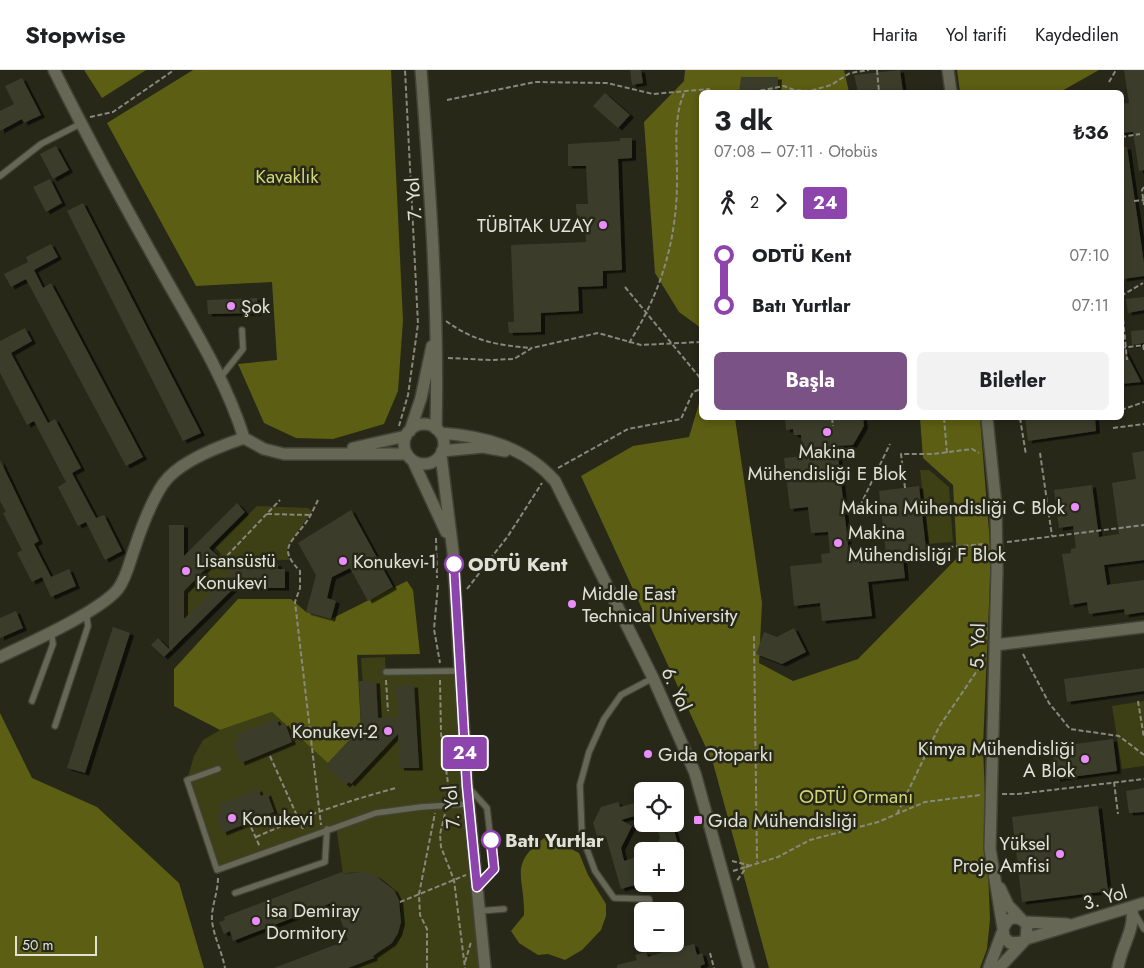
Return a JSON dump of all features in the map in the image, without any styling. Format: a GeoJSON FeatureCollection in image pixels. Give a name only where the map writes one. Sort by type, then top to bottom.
{"type":"FeatureCollection","features":[{"type":"Feature","properties":{"kind":"street"},"geometry":{"type":"LineString","coordinates":[[54,70],[123,202],[220,378],[236,412],[244,438],[264,450],[284,454],[334,453],[410,457],[425,464],[432,463],[442,453]]}},
{"type":"Feature","properties":{"kind":"street","name":"7. Yol"},"geometry":{"type":"LineString","coordinates":[[421,70],[432,214],[438,431],[444,442],[442,453],[453,552],[468,804],[485,968]]}},
{"type":"Feature","properties":{"kind":"street"},"geometry":{"type":"LineString","coordinates":[[948,70],[951,90]]}},
{"type":"Feature","properties":{"kind":"street","name":"7. Yol"},"geometry":{"type":"LineString","coordinates":[[436,327],[422,398],[403,435],[404,448],[439,514],[453,552]]}},
{"type":"Feature","properties":{"kind":"street","name":"5. Yol"},"geometry":{"type":"LineString","coordinates":[[987,420],[996,506],[997,543],[990,849],[1002,930]]}},
{"type":"Feature","properties":{"kind":"street"},"geometry":{"type":"LineString","coordinates":[[334,453],[403,435],[421,425],[438,431]]}},
{"type":"Feature","properties":{"kind":"street","name":"6. Yol"},"geometry":{"type":"LineString","coordinates":[[438,431],[471,435],[498,442],[538,463],[555,481],[653,678],[695,773],[749,968]]}},
{"type":"Feature","properties":{"kind":"street"},"geometry":{"type":"LineString","coordinates":[[0,657],[86,612],[120,587],[144,523],[163,484],[176,470],[222,445],[244,438]]}},
{"type":"Feature","properties":{"kind":"street","name":"6. Yol"},"geometry":{"type":"LineString","coordinates":[[442,453],[483,447],[520,453]]}},
{"type":"Feature","properties":{"kind":"street"},"geometry":{"type":"LineString","coordinates":[[995,645],[1144,627]]}},
{"type":"Feature","properties":{"kind":"street","name":"5. Yol"},"geometry":{"type":"LineString","coordinates":[[994,875],[1008,905],[1023,920]]}},
{"type":"Feature","properties":{"kind":"street","name":"3. Yol"},"geometry":{"type":"LineString","coordinates":[[1024,940],[1144,903]]}},
{"type":"Feature","properties":{"kind":"street"},"geometry":{"type":"LineString","coordinates":[[1118,968],[1122,948],[1132,925],[1132,908]]}},
{"type":"Feature","properties":{"kind":"street"},"geometry":{"type":"LineString","coordinates":[[989,968],[1002,930],[1008,920],[1023,920],[1028,930],[1024,940],[998,968]]}},
{"type":"Feature","properties":{"kind":"street","name":"3. Yol"},"geometry":{"type":"LineString","coordinates":[[1023,920],[1076,924]]}},
{"type":"Feature","properties":{"kind":"street"},"geometry":{"type":"LineString","coordinates":[[1002,930],[1010,942],[1024,940]]}},
{"type":"Feature","properties":{"kind":"lane"},"geometry":{"type":"LineString","coordinates":[[0,176],[41,144],[81,121]]}},
{"type":"Feature","properties":{"kind":"lane"},"geometry":{"type":"LineString","coordinates":[[220,378],[243,349],[242,330]]}},
{"type":"Feature","properties":{"kind":"lane"},"geometry":{"type":"LineString","coordinates":[[55,726],[88,626],[86,612]]}},
{"type":"Feature","properties":{"kind":"lane"},"geometry":{"type":"LineString","coordinates":[[32,701],[52,644],[51,631]]}},
{"type":"Feature","properties":{"kind":"lane"},"geometry":{"type":"LineString","coordinates":[[386,672],[460,671]]}},
{"type":"Feature","properties":{"kind":"lane"},"geometry":{"type":"LineString","coordinates":[[650,902],[649,899],[614,898],[594,871],[582,836],[580,785],[589,752],[604,719],[621,695],[653,678]]}},
{"type":"Feature","properties":{"kind":"lane"},"geometry":{"type":"LineString","coordinates":[[218,769],[187,780],[217,870],[325,830],[376,814],[468,804]]}},
{"type":"Feature","properties":{"kind":"lane"},"geometry":{"type":"LineString","coordinates":[[467,786],[487,808],[494,869],[477,887]]}},
{"type":"Feature","properties":{"kind":"lane"},"geometry":{"type":"LineString","coordinates":[[235,893],[325,862],[325,830]]}},
{"type":"Feature","properties":{"kind":"lane"},"geometry":{"type":"LineString","coordinates":[[1132,908],[1144,929]]}},
{"type":"Feature","properties":{"kind":"lane"},"geometry":{"type":"LineString","coordinates":[[479,912],[504,909]]}},
{"type":"Feature","properties":{"kind":"path"},"geometry":{"type":"LineString","coordinates":[[81,121],[113,112],[174,70]]}},
{"type":"Feature","properties":{"kind":"path"},"geometry":{"type":"LineString","coordinates":[[403,435],[418,324],[405,70]]}},
{"type":"Feature","properties":{"kind":"path"},"geometry":{"type":"LineString","coordinates":[[814,90],[831,85],[850,73],[869,70]]}},
{"type":"Feature","properties":{"kind":"path"},"geometry":{"type":"LineString","coordinates":[[877,70],[880,90]]}},
{"type":"Feature","properties":{"kind":"path"},"geometry":{"type":"LineString","coordinates":[[1109,82],[1116,70]]}},
{"type":"Feature","properties":{"kind":"path"},"geometry":{"type":"LineString","coordinates":[[447,100],[535,82],[607,83],[653,94],[710,90]]}},
{"type":"Feature","properties":{"kind":"path"},"geometry":{"type":"LineString","coordinates":[[763,90],[784,86],[794,90]]}},
{"type":"Feature","properties":{"kind":"path"},"geometry":{"type":"LineString","coordinates":[[629,343],[648,314],[663,278],[669,249],[677,174],[675,148],[680,103],[685,91]]}},
{"type":"Feature","properties":{"kind":"path"},"geometry":{"type":"LineString","coordinates":[[1124,137],[1140,134]]}},
{"type":"Feature","properties":{"kind":"path"},"geometry":{"type":"LineString","coordinates":[[1144,187],[1142,190],[1144,205]]}},
{"type":"Feature","properties":{"kind":"path"},"geometry":{"type":"LineString","coordinates":[[1134,201],[1144,200]]}},
{"type":"Feature","properties":{"kind":"path"},"geometry":{"type":"LineString","coordinates":[[1124,294],[1143,282]]}},
{"type":"Feature","properties":{"kind":"path"},"geometry":{"type":"LineString","coordinates":[[625,287],[699,377]]}},
{"type":"Feature","properties":{"kind":"path"},"geometry":{"type":"LineString","coordinates":[[435,313],[464,334],[502,346],[532,348],[598,333],[629,343],[672,344],[699,342]]}},
{"type":"Feature","properties":{"kind":"path"},"geometry":{"type":"LineString","coordinates":[[1124,322],[1127,360]]}},
{"type":"Feature","properties":{"kind":"path"},"geometry":{"type":"LineString","coordinates":[[1127,348],[1144,345],[1144,350]]}},
{"type":"Feature","properties":{"kind":"path"},"geometry":{"type":"LineString","coordinates":[[437,357],[491,360],[514,359],[532,348]]}},
{"type":"Feature","properties":{"kind":"path"},"geometry":{"type":"LineString","coordinates":[[456,603],[508,536],[548,473],[628,429],[681,419],[693,392],[699,390]]}},
{"type":"Feature","properties":{"kind":"path"},"geometry":{"type":"LineString","coordinates":[[1124,409],[1144,402]]}},
{"type":"Feature","properties":{"kind":"path"},"geometry":{"type":"LineString","coordinates":[[832,420],[834,426]]}},
{"type":"Feature","properties":{"kind":"path"},"geometry":{"type":"LineString","coordinates":[[944,420],[947,453]]}},
{"type":"Feature","properties":{"kind":"path"},"geometry":{"type":"LineString","coordinates":[[1020,420],[1026,455]]}},
{"type":"Feature","properties":{"kind":"path"},"geometry":{"type":"LineString","coordinates":[[1114,428],[1144,424]]}},
{"type":"Feature","properties":{"kind":"path"},"geometry":{"type":"LineString","coordinates":[[844,506],[861,504],[890,444]]}},
{"type":"Feature","properties":{"kind":"path"},"geometry":{"type":"LineString","coordinates":[[905,488],[901,454],[947,453],[972,450]]}},
{"type":"Feature","properties":{"kind":"path"},"geometry":{"type":"LineString","coordinates":[[1040,453],[1052,536]]}},
{"type":"Feature","properties":{"kind":"path"},"geometry":{"type":"LineString","coordinates":[[222,561],[280,500]]}},
{"type":"Feature","properties":{"kind":"path"},"geometry":{"type":"LineString","coordinates":[[318,500],[287,548],[289,560],[300,571],[300,588],[295,602],[319,812],[325,830]]}},
{"type":"Feature","properties":{"kind":"path"},"geometry":{"type":"LineString","coordinates":[[267,514],[310,515]]}},
{"type":"Feature","properties":{"kind":"path"},"geometry":{"type":"LineString","coordinates":[[926,549],[997,543],[1144,525]]}},
{"type":"Feature","properties":{"kind":"path"},"geometry":{"type":"LineString","coordinates":[[436,535],[438,578]]}},
{"type":"Feature","properties":{"kind":"path"},"geometry":{"type":"LineString","coordinates":[[438,586],[434,629],[440,672],[442,733],[448,783],[447,805],[440,834],[441,847],[454,880],[465,968]]}},
{"type":"Feature","properties":{"kind":"path"},"geometry":{"type":"LineString","coordinates":[[754,636],[757,863]]}},
{"type":"Feature","properties":{"kind":"path"},"geometry":{"type":"LineString","coordinates":[[1017,642],[1049,703],[1070,729],[1119,736],[1144,755]]}},
{"type":"Feature","properties":{"kind":"path"},"geometry":{"type":"LineString","coordinates":[[898,814],[939,727],[984,661]]}},
{"type":"Feature","properties":{"kind":"path"},"geometry":{"type":"LineString","coordinates":[[386,672],[388,711]]}},
{"type":"Feature","properties":{"kind":"path"},"geometry":{"type":"LineString","coordinates":[[1138,702],[1144,738]]}},
{"type":"Feature","properties":{"kind":"path"},"geometry":{"type":"LineString","coordinates":[[270,756],[307,837]]}},
{"type":"Feature","properties":{"kind":"path"},"geometry":{"type":"LineString","coordinates":[[724,874],[778,857],[810,840],[878,822],[925,802],[991,794],[1018,794],[1144,779]]}},
{"type":"Feature","properties":{"kind":"path"},"geometry":{"type":"LineString","coordinates":[[1114,782],[1118,814]]}},
{"type":"Feature","properties":{"kind":"path"},"geometry":{"type":"LineString","coordinates":[[256,837],[298,818],[396,788]]}},
{"type":"Feature","properties":{"kind":"path"},"geometry":{"type":"LineString","coordinates":[[427,968],[427,928],[420,915],[419,894],[431,827],[438,806]]}},
{"type":"Feature","properties":{"kind":"path"},"geometry":{"type":"LineString","coordinates":[[251,827],[264,854]]}},
{"type":"Feature","properties":{"kind":"path"},"geometry":{"type":"LineString","coordinates":[[720,858],[748,865]]}},
{"type":"Feature","properties":{"kind":"path"},"geometry":{"type":"LineString","coordinates":[[728,892],[748,865]]}},
{"type":"Feature","properties":{"kind":"path"},"geometry":{"type":"LineString","coordinates":[[217,870],[218,880],[212,908],[212,922],[225,968]]}},
{"type":"Feature","properties":{"kind":"path"},"geometry":{"type":"LineString","coordinates":[[400,902],[475,871]]}},
{"type":"Feature","properties":{"kind":"path"},"geometry":{"type":"LineString","coordinates":[[710,953],[714,968]]}},
{"type":"Feature","properties":{"kind":"shaded area"},"geometry":{"type":"Polygon","coordinates":[[[920,470],[929,470],[949,487],[953,542],[928,544],[920,470]]]}},
{"type":"Feature","properties":{"kind":"shaded area"},"geometry":{"type":"Polygon","coordinates":[[[257,506],[308,508],[312,511],[287,548],[289,560],[231,559],[231,575],[184,619],[184,589],[221,554],[215,547],[257,506]]]}},
{"type":"Feature","properties":{"kind":"shaded area"},"geometry":{"type":"Polygon","coordinates":[[[385,657],[386,672],[460,671],[485,968],[348,968],[374,958],[373,956],[389,944],[398,930],[401,915],[399,900],[391,888],[379,878],[363,873],[343,874],[336,826],[217,870],[187,780],[194,756],[203,740],[220,730],[272,712],[329,762],[366,729],[361,658],[385,657]]]}},
{"type":"Feature","properties":{"kind":"shaded area"},"geometry":{"type":"Polygon","coordinates":[[[1144,701],[1144,766],[1122,769],[1112,706],[1144,701]]]}},
{"type":"Feature","properties":{"kind":"green space"},"geometry":{"type":"Polygon","coordinates":[[[84,70],[146,70],[102,98],[84,70]]]}},
{"type":"Feature","properties":{"kind":"green space","name":"Kavaklık"},"geometry":{"type":"Polygon","coordinates":[[[193,70],[391,70],[403,320],[398,391],[384,424],[333,439],[296,438],[264,423],[238,364],[277,360],[272,282],[196,286],[107,123],[193,70]]]}},
{"type":"Feature","properties":{"kind":"green space"},"geometry":{"type":"Polygon","coordinates":[[[685,70],[844,70],[849,90],[699,90],[699,327],[679,312],[655,273],[644,122],[684,81],[685,70]]]}},
{"type":"Feature","properties":{"kind":"green space"},"geometry":{"type":"Polygon","coordinates":[[[957,70],[1099,70],[1064,90],[960,90],[957,70]]]}},
{"type":"Feature","properties":{"kind":"green space","name":"ODTÜ Ormanı"},"geometry":{"type":"Polygon","coordinates":[[[699,404],[699,420],[735,420],[762,603],[759,663],[793,681],[858,659],[957,558],[953,485],[923,458],[920,420],[980,420],[991,557],[983,747],[990,919],[987,949],[980,968],[769,968],[713,763],[581,476],[633,446],[689,437],[699,404]]]}},
{"type":"Feature","properties":{"kind":"green space"},"geometry":{"type":"Polygon","coordinates":[[[407,581],[413,590],[420,654],[357,655],[361,728],[328,763],[272,712],[220,730],[174,706],[174,669],[238,599],[291,599],[306,612],[331,619],[407,581]]]}},
{"type":"Feature","properties":{"kind":"green space"},"geometry":{"type":"Polygon","coordinates":[[[0,713],[32,778],[97,807],[179,883],[204,968],[0,968],[0,713]]]}},
{"type":"Feature","properties":{"kind":"green space"},"geometry":{"type":"Polygon","coordinates":[[[547,836],[579,853],[588,875],[606,904],[606,916],[601,930],[582,950],[565,960],[548,954],[538,955],[519,943],[511,931],[524,915],[521,880],[522,863],[535,846],[547,836]]]}},
{"type":"Feature","properties":{"kind":"building"},"geometry":{"type":"Polygon","coordinates":[[[630,70],[641,70],[643,83],[632,85],[630,70]]]}},
{"type":"Feature","properties":{"kind":"building"},"geometry":{"type":"Polygon","coordinates":[[[900,70],[903,90],[858,90],[854,75],[900,70]]]}},
{"type":"Feature","properties":{"kind":"building"},"geometry":{"type":"Polygon","coordinates":[[[1124,70],[1144,70],[1144,170],[1139,171],[1133,132],[1124,133],[1124,104],[1129,103],[1124,70]]]}},
{"type":"Feature","properties":{"kind":"building"},"geometry":{"type":"Polygon","coordinates":[[[741,77],[778,77],[777,90],[739,90],[741,77]]]}},
{"type":"Feature","properties":{"kind":"building"},"geometry":{"type":"Polygon","coordinates":[[[22,78],[41,115],[24,123],[22,119],[0,131],[0,111],[14,104],[5,86],[22,78]]]}},
{"type":"Feature","properties":{"kind":"building"},"geometry":{"type":"Polygon","coordinates":[[[605,93],[630,115],[618,128],[593,106],[605,93]]]}},
{"type":"Feature","properties":{"kind":"building","name":"TÜBİTAK UZAY"},"geometry":{"type":"Polygon","coordinates":[[[620,138],[632,138],[632,158],[618,159],[622,270],[603,271],[603,286],[578,287],[579,311],[541,313],[541,332],[509,333],[508,322],[514,322],[511,245],[586,242],[585,218],[577,219],[576,204],[588,204],[586,166],[568,166],[568,144],[620,141],[620,138]]]}},
{"type":"Feature","properties":{"kind":"building"},"geometry":{"type":"Polygon","coordinates":[[[56,146],[69,170],[53,179],[40,154],[56,146]]]}},
{"type":"Feature","properties":{"kind":"building"},"geometry":{"type":"Polygon","coordinates":[[[1124,147],[1127,147],[1144,263],[1144,276],[1124,279],[1124,147]]]}},
{"type":"Feature","properties":{"kind":"building"},"geometry":{"type":"Polygon","coordinates":[[[50,179],[62,203],[46,212],[33,187],[50,179]]]}},
{"type":"Feature","properties":{"kind":"building"},"geometry":{"type":"Polygon","coordinates":[[[83,203],[201,433],[183,441],[67,211],[83,203]]]}},
{"type":"Feature","properties":{"kind":"building"},"geometry":{"type":"Polygon","coordinates":[[[51,244],[58,257],[34,270],[43,288],[51,283],[143,457],[126,466],[26,279],[11,287],[4,274],[28,262],[26,257],[51,244]]]}},
{"type":"Feature","properties":{"kind":"building"},"geometry":{"type":"Polygon","coordinates":[[[1144,297],[1144,310],[1128,313],[1126,299],[1144,297]]]}},
{"type":"Feature","properties":{"kind":"building"},"geometry":{"type":"Polygon","coordinates":[[[257,298],[258,313],[208,314],[207,300],[257,298]]]}},
{"type":"Feature","properties":{"kind":"building"},"geometry":{"type":"Polygon","coordinates":[[[25,328],[32,341],[11,353],[48,423],[55,419],[81,468],[72,473],[96,518],[104,515],[122,551],[105,560],[86,522],[78,526],[58,487],[66,482],[34,421],[27,425],[0,373],[0,341],[25,328]]]}},
{"type":"Feature","properties":{"kind":"building"},"geometry":{"type":"Polygon","coordinates":[[[1144,330],[1144,343],[1132,345],[1131,331],[1144,330]]]}},
{"type":"Feature","properties":{"kind":"building"},"geometry":{"type":"Polygon","coordinates":[[[1124,349],[1141,382],[1124,384],[1124,349]]]}},
{"type":"Feature","properties":{"kind":"building"},"geometry":{"type":"Polygon","coordinates":[[[785,420],[863,420],[864,426],[853,445],[837,446],[849,553],[855,560],[886,554],[879,491],[919,486],[927,557],[903,560],[905,578],[868,582],[872,616],[822,621],[820,603],[794,606],[790,566],[822,563],[821,554],[830,553],[828,532],[811,533],[808,507],[790,509],[784,458],[803,456],[801,435],[794,435],[793,429],[786,430],[785,420]]]}},
{"type":"Feature","properties":{"kind":"building"},"geometry":{"type":"Polygon","coordinates":[[[1025,420],[1095,420],[1096,431],[1028,441],[1025,420]]]}},
{"type":"Feature","properties":{"kind":"building"},"geometry":{"type":"Polygon","coordinates":[[[1144,451],[1144,560],[1104,565],[1107,585],[1144,580],[1144,612],[1125,615],[1124,609],[1089,614],[1087,602],[1070,605],[1062,554],[1071,553],[1071,549],[1076,548],[1073,526],[1059,528],[1054,490],[1092,485],[1099,537],[1119,534],[1112,483],[1136,479],[1132,453],[1144,451]]]}},
{"type":"Feature","properties":{"kind":"building"},"geometry":{"type":"Polygon","coordinates":[[[0,460],[39,541],[34,544],[51,577],[69,569],[76,586],[51,597],[42,577],[32,582],[17,553],[22,550],[3,513],[6,512],[0,501],[0,460]]]}},
{"type":"Feature","properties":{"kind":"building"},"geometry":{"type":"Polygon","coordinates":[[[237,503],[245,512],[209,548],[218,556],[184,591],[184,619],[229,574],[229,564],[278,564],[278,569],[285,569],[285,588],[234,588],[164,657],[151,645],[158,638],[169,649],[169,525],[184,525],[184,556],[237,503]]]}},
{"type":"Feature","properties":{"kind":"building","name":"Konukevi-1"},"geometry":{"type":"Polygon","coordinates":[[[351,510],[393,587],[368,601],[350,568],[332,577],[327,598],[336,601],[331,619],[306,612],[316,575],[298,543],[351,510]]]}},
{"type":"Feature","properties":{"kind":"building"},"geometry":{"type":"Polygon","coordinates":[[[16,611],[23,628],[0,638],[0,618],[16,611]]]}},
{"type":"Feature","properties":{"kind":"building"},"geometry":{"type":"Polygon","coordinates":[[[113,627],[130,633],[85,773],[67,768],[113,627]]]}},
{"type":"Feature","properties":{"kind":"building"},"geometry":{"type":"Polygon","coordinates":[[[794,628],[806,652],[782,664],[756,654],[764,632],[777,637],[794,628]]]}},
{"type":"Feature","properties":{"kind":"building"},"geometry":{"type":"Polygon","coordinates":[[[1144,668],[1144,691],[1067,702],[1064,679],[1144,668]]]}},
{"type":"Feature","properties":{"kind":"building","name":"Konukevi-2"},"geometry":{"type":"Polygon","coordinates":[[[359,681],[376,681],[378,718],[399,717],[395,686],[414,685],[419,768],[400,768],[398,734],[351,784],[349,782],[346,785],[327,767],[330,764],[328,763],[361,728],[359,681]]]}},
{"type":"Feature","properties":{"kind":"building"},"geometry":{"type":"Polygon","coordinates":[[[276,719],[279,726],[285,723],[292,742],[241,763],[233,744],[239,741],[237,734],[276,719]]]}},
{"type":"Feature","properties":{"kind":"building","name":"Kimya Mühendisliği A Blok"},"geometry":{"type":"Polygon","coordinates":[[[1113,739],[1117,771],[1056,779],[1052,747],[1113,739]]]}},
{"type":"Feature","properties":{"kind":"building"},"geometry":{"type":"Polygon","coordinates":[[[1144,788],[1144,812],[1129,813],[1126,791],[1144,788]]]}},
{"type":"Feature","properties":{"kind":"building"},"geometry":{"type":"Polygon","coordinates":[[[258,789],[261,796],[267,793],[274,812],[223,833],[216,814],[222,812],[219,804],[258,789]]]}},
{"type":"Feature","properties":{"kind":"building"},"geometry":{"type":"Polygon","coordinates":[[[618,802],[620,807],[634,803],[634,816],[621,820],[632,826],[621,848],[624,861],[634,858],[634,885],[621,889],[606,837],[598,839],[593,823],[601,807],[618,802]]]}},
{"type":"Feature","properties":{"kind":"building","name":"Yüksel Proje Amfisi"},"geometry":{"type":"Polygon","coordinates":[[[1098,806],[1108,891],[1022,902],[1012,817],[1098,806]]]}},
{"type":"Feature","properties":{"kind":"building"},"geometry":{"type":"Polygon","coordinates":[[[658,832],[674,832],[677,842],[658,842],[660,838],[658,832]]]}},
{"type":"Feature","properties":{"kind":"building","name":"İsa Demiray Dormitory"},"geometry":{"type":"Polygon","coordinates":[[[342,872],[343,874],[365,872],[376,876],[394,890],[399,900],[401,922],[398,933],[392,943],[373,956],[374,958],[348,968],[274,968],[348,940],[334,902],[233,941],[230,931],[224,934],[219,922],[225,920],[224,917],[342,872]]]}},
{"type":"Feature","properties":{"kind":"building"},"geometry":{"type":"Polygon","coordinates":[[[694,944],[697,955],[702,953],[705,964],[700,966],[701,968],[617,968],[617,965],[637,960],[635,955],[646,952],[648,957],[664,952],[684,952],[684,946],[694,944]]]}},
{"type":"Feature","properties":{"kind":"bus line","name":"24"},"geometry":{"type":"LineString","coordinates":[[454,564],[467,786],[477,887],[494,869],[491,840]]}},
{"type":"Feature","properties":{"kind":"place","name":"TÜBİTAK UZAY"},"geometry":{"type":"Point","coordinates":[603,225]}},
{"type":"Feature","properties":{"kind":"place","name":"Şok"},"geometry":{"type":"Point","coordinates":[231,306]}},
{"type":"Feature","properties":{"kind":"place","name":"Makina Mühendisliği E Blok"},"geometry":{"type":"Point","coordinates":[827,432]}},
{"type":"Feature","properties":{"kind":"place","name":"Makina Mühendisliği C Blok"},"geometry":{"type":"Point","coordinates":[1075,507]}},
{"type":"Feature","properties":{"kind":"place","name":"Makina Mühendisliği F Blok"},"geometry":{"type":"Point","coordinates":[838,543]}},
{"type":"Feature","properties":{"kind":"place","name":"Konukevi-1"},"geometry":{"type":"Point","coordinates":[343,561]}},
{"type":"Feature","properties":{"kind":"place","name":"ODTÜ Kent"},"geometry":{"type":"Point","coordinates":[454,564]}},
{"type":"Feature","properties":{"kind":"place","name":"Lisansüstü Konukevi"},"geometry":{"type":"Point","coordinates":[186,571]}},
{"type":"Feature","properties":{"kind":"place","name":"Middle East Technical University"},"geometry":{"type":"Point","coordinates":[572,604]}},
{"type":"Feature","properties":{"kind":"place","name":"Konukevi-2"},"geometry":{"type":"Point","coordinates":[388,731]}},
{"type":"Feature","properties":{"kind":"place","name":"Gıda Otoparkı"},"geometry":{"type":"Point","coordinates":[648,754]}},
{"type":"Feature","properties":{"kind":"place","name":"Kimya Mühendisliği A Blok"},"geometry":{"type":"Point","coordinates":[1085,759]}},
{"type":"Feature","properties":{"kind":"place","name":"Konukevi"},"geometry":{"type":"Point","coordinates":[232,818]}},
{"type":"Feature","properties":{"kind":"place","name":"Gıda Mühendisliği"},"geometry":{"type":"Point","coordinates":[698,820]}},
{"type":"Feature","properties":{"kind":"place","name":"Batı Yurtlar"},"geometry":{"type":"Point","coordinates":[491,840]}},
{"type":"Feature","properties":{"kind":"place","name":"Yüksel Proje Amfisi"},"geometry":{"type":"Point","coordinates":[1060,854]}},
{"type":"Feature","properties":{"kind":"place","name":"İsa Demiray Dormitory"},"geometry":{"type":"Point","coordinates":[256,921]}}]}
